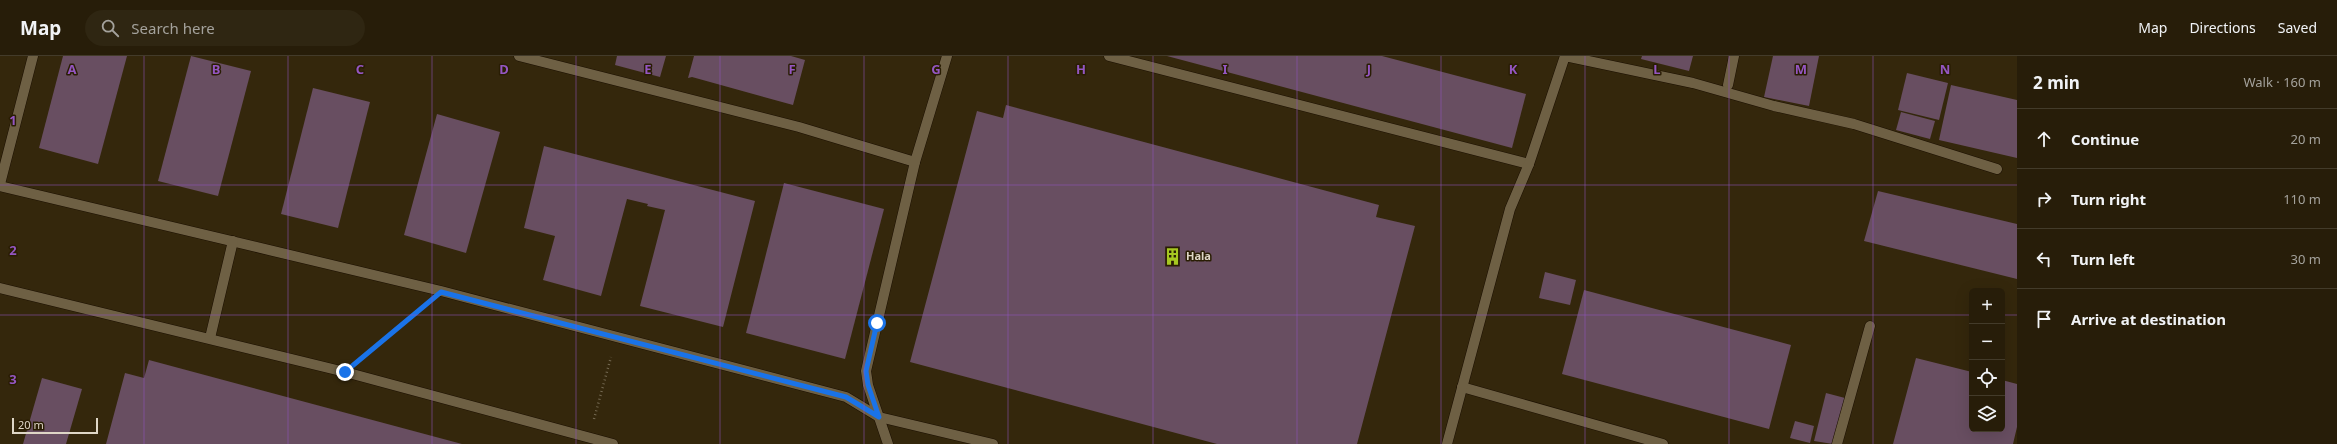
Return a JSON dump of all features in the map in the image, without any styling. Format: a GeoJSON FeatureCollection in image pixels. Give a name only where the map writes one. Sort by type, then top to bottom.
{"type":"FeatureCollection","features":[{"type":"Feature","properties":{"kind":"lane"},"geometry":{"type":"LineString","coordinates":[[33,56],[0,185],[233,240],[617,337],[846,397],[879,417],[993,444]]}},
{"type":"Feature","properties":{"kind":"lane"},"geometry":{"type":"LineString","coordinates":[[519,56],[799,127],[915,162]]}},
{"type":"Feature","properties":{"kind":"lane"},"geometry":{"type":"LineString","coordinates":[[888,444],[868,385],[866,371],[915,162],[947,56]]}},
{"type":"Feature","properties":{"kind":"lane"},"geometry":{"type":"LineString","coordinates":[[1109,56],[1529,164]]}},
{"type":"Feature","properties":{"kind":"lane"},"geometry":{"type":"LineString","coordinates":[[1447,444],[1510,209],[1529,164],[1565,56],[1693,83],[1774,106],[1854,124],[1997,169]]}},
{"type":"Feature","properties":{"kind":"lane"},"geometry":{"type":"LineString","coordinates":[[1728,85],[1734,56]]}},
{"type":"Feature","properties":{"kind":"lane"},"geometry":{"type":"LineString","coordinates":[[210,338],[233,240]]}},
{"type":"Feature","properties":{"kind":"lane"},"geometry":{"type":"LineString","coordinates":[[0,288],[345,372],[613,444]]}},
{"type":"Feature","properties":{"kind":"lane"},"geometry":{"type":"LineString","coordinates":[[1837,444],[1870,326]]}},
{"type":"Feature","properties":{"kind":"lane"},"geometry":{"type":"LineString","coordinates":[[1462,387],[1664,444]]}},
{"type":"Feature","properties":{"kind":"path"},"geometry":{"type":"LineString","coordinates":[[345,372],[441,292]]}},
{"type":"Feature","properties":{"kind":"path"},"geometry":{"type":"LineString","coordinates":[[589,437],[617,337]]}},
{"type":"Feature","properties":{"kind":"building"},"geometry":{"type":"Polygon","coordinates":[[[63,56],[127,56],[98,164],[39,148],[63,56]]]}},
{"type":"Feature","properties":{"kind":"building"},"geometry":{"type":"Polygon","coordinates":[[[191,56],[251,71],[218,196],[158,181],[191,56]]]}},
{"type":"Feature","properties":{"kind":"building"},"geometry":{"type":"Polygon","coordinates":[[[617,56],[666,56],[660,77],[615,65],[617,56]]]}},
{"type":"Feature","properties":{"kind":"building"},"geometry":{"type":"Polygon","coordinates":[[[694,56],[791,56],[805,60],[793,105],[692,77],[688,78],[694,56]]]}},
{"type":"Feature","properties":{"kind":"building"},"geometry":{"type":"Polygon","coordinates":[[[1167,56],[1382,56],[1526,94],[1512,148],[1167,56]]]}},
{"type":"Feature","properties":{"kind":"building"},"geometry":{"type":"Polygon","coordinates":[[[1642,56],[1693,56],[1689,71],[1641,59],[1642,56]]]}},
{"type":"Feature","properties":{"kind":"building"},"geometry":{"type":"Polygon","coordinates":[[[1773,56],[1819,56],[1809,106],[1764,97],[1773,56]]]}},
{"type":"Feature","properties":{"kind":"building"},"geometry":{"type":"Polygon","coordinates":[[[1907,73],[1948,83],[1939,120],[1898,110],[1907,73]]]}},
{"type":"Feature","properties":{"kind":"building"},"geometry":{"type":"Polygon","coordinates":[[[1951,85],[2017,100],[2017,158],[1939,140],[1951,85]]]}},
{"type":"Feature","properties":{"kind":"building"},"geometry":{"type":"Polygon","coordinates":[[[313,88],[370,102],[338,228],[281,214],[313,88]]]}},
{"type":"Feature","properties":{"kind":"building","name":"Hala"},"geometry":{"type":"Polygon","coordinates":[[[1006,105],[1379,205],[1376,217],[1415,226],[1357,444],[1217,444],[910,362],[977,111],[1003,118],[1006,105]]]}},
{"type":"Feature","properties":{"kind":"building"},"geometry":{"type":"Polygon","coordinates":[[[1901,112],[1935,121],[1930,139],[1896,130],[1901,112]]]}},
{"type":"Feature","properties":{"kind":"building"},"geometry":{"type":"Polygon","coordinates":[[[437,114],[500,132],[466,253],[404,235],[437,114]]]}},
{"type":"Feature","properties":{"kind":"building"},"geometry":{"type":"Polygon","coordinates":[[[544,146],[755,201],[723,327],[640,306],[665,210],[647,206],[648,204],[627,199],[601,296],[543,280],[555,236],[524,228],[544,146]]]}},
{"type":"Feature","properties":{"kind":"building"},"geometry":{"type":"Polygon","coordinates":[[[784,183],[884,209],[845,359],[746,333],[784,183]]]}},
{"type":"Feature","properties":{"kind":"building"},"geometry":{"type":"Polygon","coordinates":[[[1878,191],[2017,224],[2017,279],[1864,241],[1878,191]]]}},
{"type":"Feature","properties":{"kind":"building"},"geometry":{"type":"Polygon","coordinates":[[[1545,272],[1576,280],[1570,305],[1539,298],[1545,272]]]}},
{"type":"Feature","properties":{"kind":"building"},"geometry":{"type":"Polygon","coordinates":[[[1584,290],[1791,345],[1769,429],[1562,374],[1584,290]]]}},
{"type":"Feature","properties":{"kind":"building"},"geometry":{"type":"Polygon","coordinates":[[[1916,358],[1969,371],[1969,432],[2005,432],[2005,381],[2017,384],[2017,427],[2013,444],[1893,444],[1916,358]]]}},
{"type":"Feature","properties":{"kind":"building"},"geometry":{"type":"Polygon","coordinates":[[[149,360],[462,444],[106,444],[125,373],[144,378],[149,360]]]}},
{"type":"Feature","properties":{"kind":"building"},"geometry":{"type":"Polygon","coordinates":[[[42,378],[82,389],[66,444],[23,444],[42,378]]]}},
{"type":"Feature","properties":{"kind":"building"},"geometry":{"type":"Polygon","coordinates":[[[1826,393],[1845,398],[1833,444],[1814,441],[1826,393]]]}},
{"type":"Feature","properties":{"kind":"building"},"geometry":{"type":"Polygon","coordinates":[[[1795,421],[1814,426],[1810,443],[1790,438],[1795,421]]]}},
{"type":"Feature","properties":{"kind":"place","name":"Hala"},"geometry":{"type":"Point","coordinates":[1173,256]}},
{"type":"Feature","properties":{"kind":"route"},"geometry":{"type":"LineString","coordinates":[[345,372],[441,292],[846,397],[879,417],[868,385],[866,371],[877,323]]}}]}
